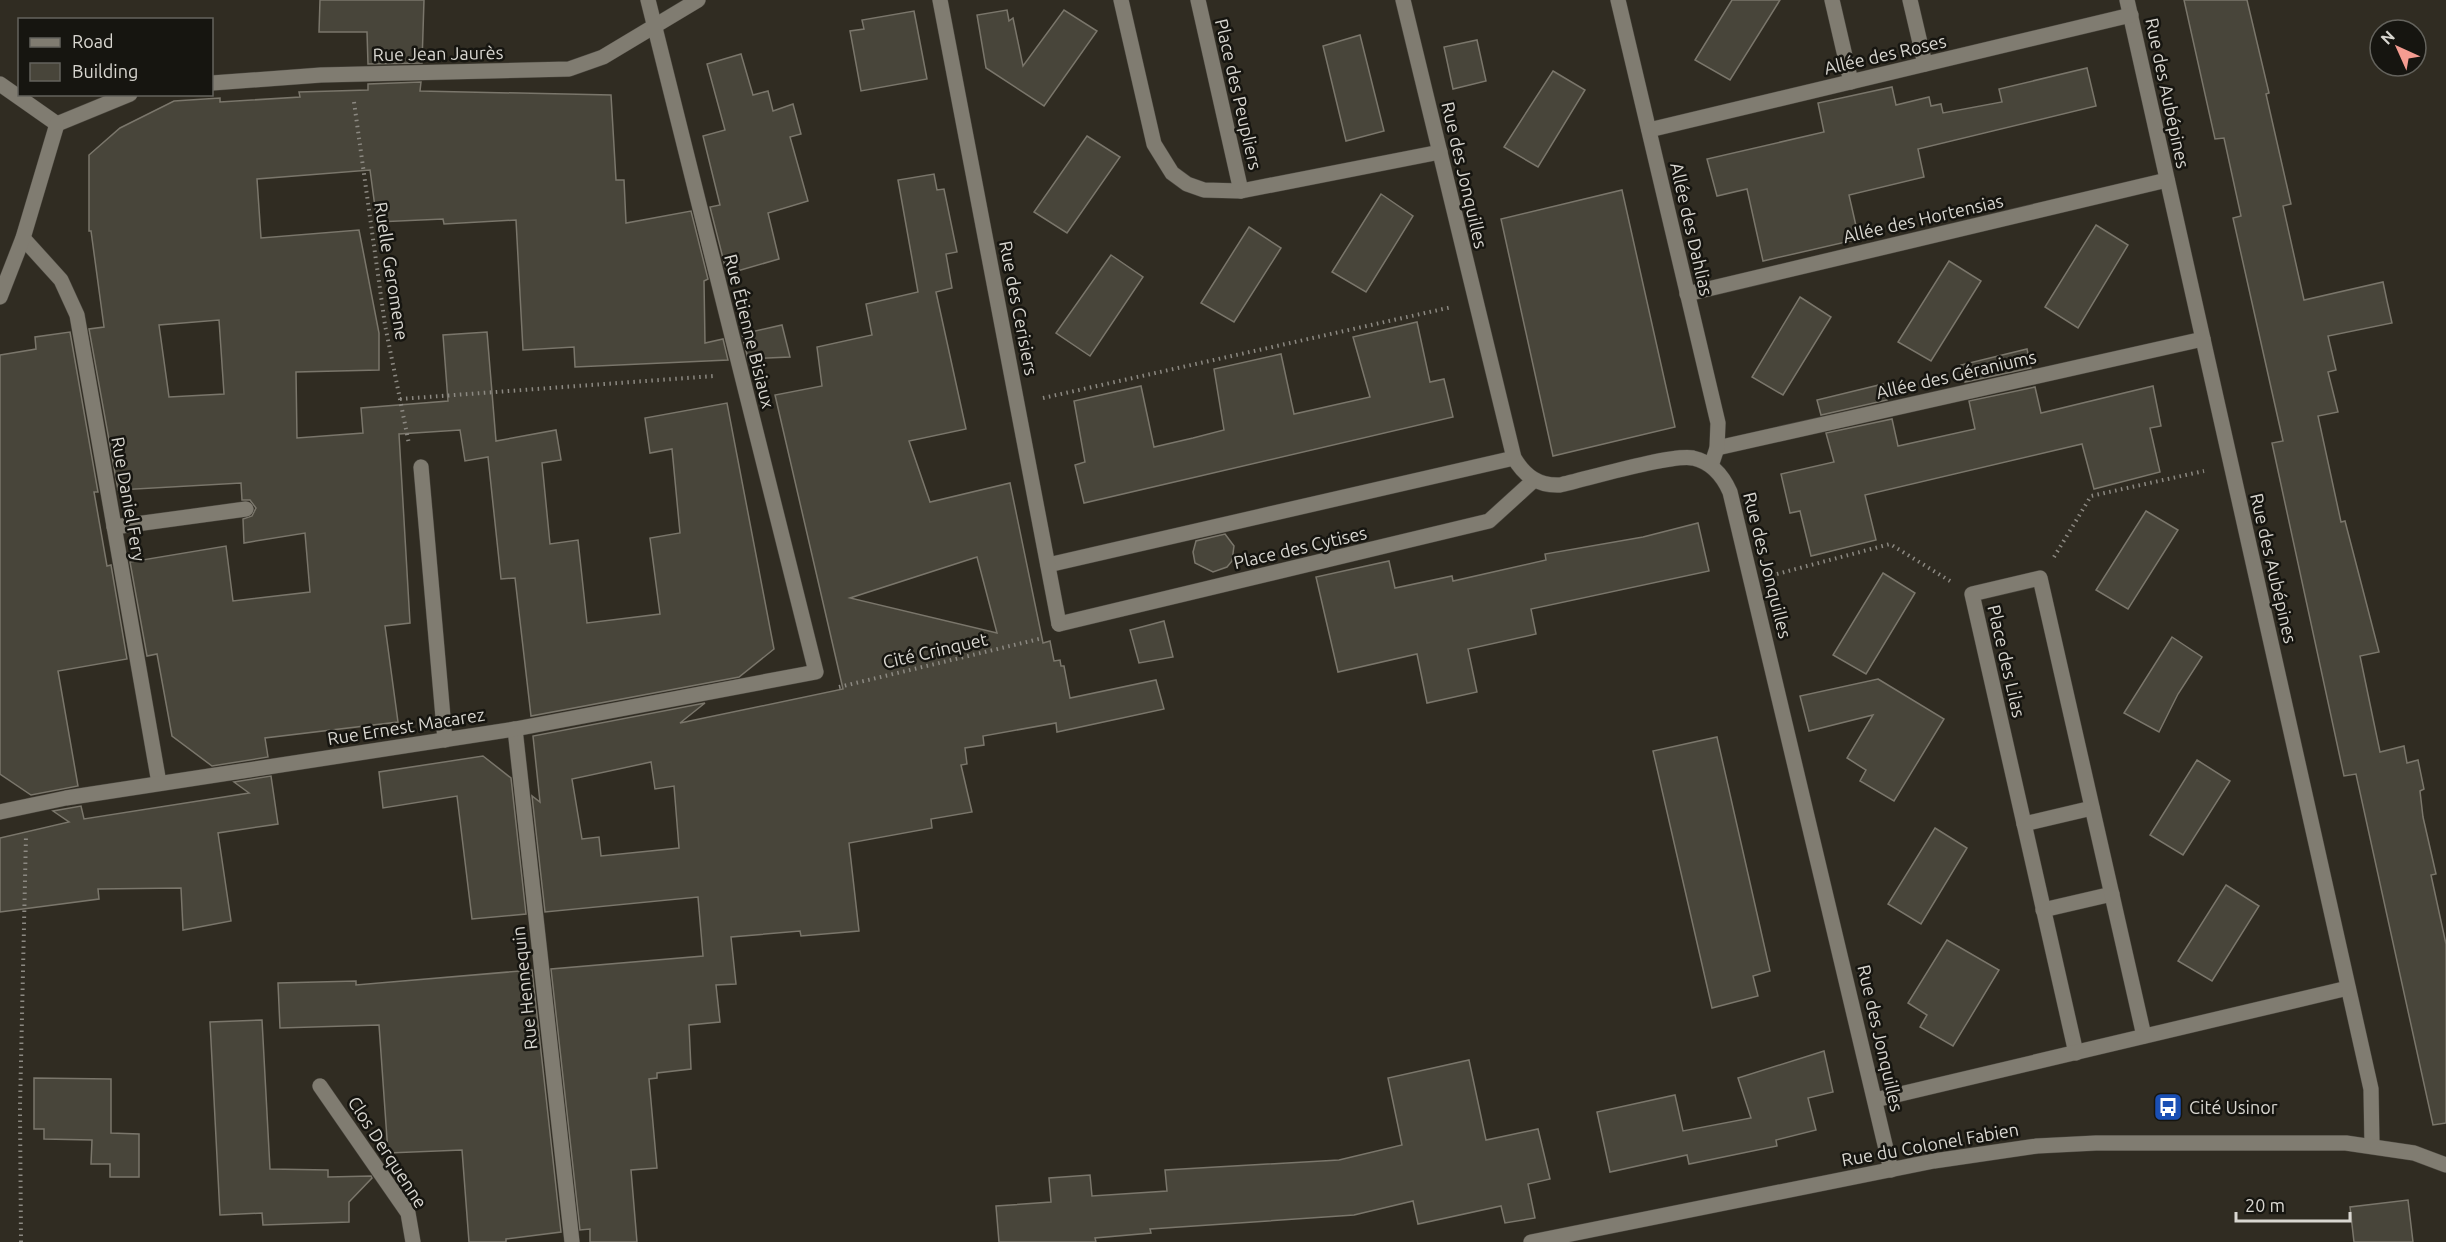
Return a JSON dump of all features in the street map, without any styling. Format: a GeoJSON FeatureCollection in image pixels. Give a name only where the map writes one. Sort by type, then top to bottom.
{"type":"FeatureCollection","features":[{"type":"Feature","properties":{"kind":"street","name":"Rue Étienne Bisiaux"},"geometry":{"type":"LineString","coordinates":[[648,0],[816,672]]}},
{"type":"Feature","properties":{"kind":"street","name":"Rue Jean Jaurès"},"geometry":{"type":"LineString","coordinates":[[213,82],[350,74],[569,69],[603,57],[698,0]]}},
{"type":"Feature","properties":{"kind":"street","name":"Rue des Cerisiers"},"geometry":{"type":"LineString","coordinates":[[940,0],[1059,624]]}},
{"type":"Feature","properties":{"kind":"street","name":"Place des Peupliers"},"geometry":{"type":"LineString","coordinates":[[1121,0],[1151,135],[1162,160],[1172,173],[1204,190],[1241,191],[1198,0]]}},
{"type":"Feature","properties":{"kind":"street","name":"Rue des Jonquilles"},"geometry":{"type":"LineString","coordinates":[[1403,0],[1514,458],[1526,474],[1534,480]]}},
{"type":"Feature","properties":{"kind":"street","name":"Allée des Dahlias"},"geometry":{"type":"LineString","coordinates":[[1618,0],[1718,423],[1717,448],[1711,466]]}},
{"type":"Feature","properties":{"kind":"street"},"geometry":{"type":"LineString","coordinates":[[1832,0],[1851,82]]}},
{"type":"Feature","properties":{"kind":"street"},"geometry":{"type":"LineString","coordinates":[[1910,0],[1925,64]]}},
{"type":"Feature","properties":{"kind":"street","name":"Rue des Aubépines"},"geometry":{"type":"LineString","coordinates":[[2127,0],[2371,1089],[2372,1145]]}},
{"type":"Feature","properties":{"kind":"street","name":"Allée des Roses"},"geometry":{"type":"LineString","coordinates":[[1649,130],[2131,15]]}},
{"type":"Feature","properties":{"kind":"street"},"geometry":{"type":"LineString","coordinates":[[0,84],[57,124]]}},
{"type":"Feature","properties":{"kind":"street"},"geometry":{"type":"LineString","coordinates":[[57,124],[125,96]]}},
{"type":"Feature","properties":{"kind":"street"},"geometry":{"type":"LineString","coordinates":[[0,297],[23,238],[57,124]]}},
{"type":"Feature","properties":{"kind":"street"},"geometry":{"type":"LineString","coordinates":[[1241,191],[1440,152]]}},
{"type":"Feature","properties":{"kind":"street","name":"Allée des Hortensias"},"geometry":{"type":"LineString","coordinates":[[1687,294],[2167,180]]}},
{"type":"Feature","properties":{"kind":"street","name":"Rue Daniel Fery"},"geometry":{"type":"LineString","coordinates":[[23,238],[61,280],[77,315],[159,783]]}},
{"type":"Feature","properties":{"kind":"street","name":"Allée des Géraniums"},"geometry":{"type":"LineString","coordinates":[[1717,448],[2203,339]]}},
{"type":"Feature","properties":{"kind":"street"},"geometry":{"type":"LineString","coordinates":[[1048,565],[1514,458]]}},
{"type":"Feature","properties":{"kind":"street"},"geometry":{"type":"LineString","coordinates":[[1534,480],[1543,484],[1560,485],[1683,458],[1702,461],[1711,466]]}},
{"type":"Feature","properties":{"kind":"street","name":"Rue des Jonquilles"},"geometry":{"type":"LineString","coordinates":[[1711,466],[1726,482],[1730,492],[1753,581],[1891,1170]]}},
{"type":"Feature","properties":{"kind":"street"},"geometry":{"type":"LineString","coordinates":[[422,467],[445,740]]}},
{"type":"Feature","properties":{"kind":"street","name":"Place des Cytises"},"geometry":{"type":"LineString","coordinates":[[1059,624],[1489,522],[1534,480]]}},
{"type":"Feature","properties":{"kind":"street"},"geometry":{"type":"LineString","coordinates":[[114,527],[246,509]]}},
{"type":"Feature","properties":{"kind":"street"},"geometry":{"type":"LineString","coordinates":[[2040,579],[2144,1036]]}},
{"type":"Feature","properties":{"kind":"street","name":"Place des Lilas"},"geometry":{"type":"LineString","coordinates":[[2040,579],[1972,594],[2076,1053]]}},
{"type":"Feature","properties":{"kind":"street","name":"Rue Ernest Macarez"},"geometry":{"type":"LineString","coordinates":[[0,812],[159,783],[515,729],[816,672]]}},
{"type":"Feature","properties":{"kind":"street","name":"Rue Hennequin"},"geometry":{"type":"LineString","coordinates":[[515,729],[572,1242]]}},
{"type":"Feature","properties":{"kind":"street"},"geometry":{"type":"LineString","coordinates":[[2024,824],[2092,808]]}},
{"type":"Feature","properties":{"kind":"street"},"geometry":{"type":"LineString","coordinates":[[2043,910],[2112,894]]}},
{"type":"Feature","properties":{"kind":"street"},"geometry":{"type":"LineString","coordinates":[[1875,1100],[2348,988]]}},
{"type":"Feature","properties":{"kind":"street","name":"Clos Derquenne"},"geometry":{"type":"LineString","coordinates":[[320,1086],[408,1213],[413,1242]]}},
{"type":"Feature","properties":{"kind":"street","name":"Rue du Colonel Fabien"},"geometry":{"type":"LineString","coordinates":[[1532,1242],[1971,1154],[2037,1146],[2156,1143],[2372,1145],[2414,1153],[2446,1165]]}},
{"type":"Feature","properties":{"kind":"path","name":"Ruelle Geromene"},"geometry":{"type":"LineString","coordinates":[[350,74],[385,325],[411,453],[422,467]]}},
{"type":"Feature","properties":{"kind":"path"},"geometry":{"type":"LineString","coordinates":[[1017,404],[1476,302]]}},
{"type":"Feature","properties":{"kind":"path"},"geometry":{"type":"LineString","coordinates":[[400,399],[740,374]]}},
{"type":"Feature","properties":{"kind":"path"},"geometry":{"type":"LineString","coordinates":[[2040,579],[2091,496],[2231,465]]}},
{"type":"Feature","properties":{"kind":"path"},"geometry":{"type":"LineString","coordinates":[[1753,581],[1890,544],[1972,594]]}},
{"type":"Feature","properties":{"kind":"path","name":"Cité Crinquet"},"geometry":{"type":"LineString","coordinates":[[816,672],[837,687],[1048,637],[1059,624]]}},
{"type":"Feature","properties":{"kind":"path"},"geometry":{"type":"LineString","coordinates":[[21,1242],[20,1107],[27,806]]}},
{"type":"Feature","properties":{"kind":"building"},"geometry":{"type":"Polygon","coordinates":[[[320,0],[424,0],[422,63],[368,64],[367,32],[319,32],[320,0]]]}},
{"type":"Feature","properties":{"kind":"building"},"geometry":{"type":"Polygon","coordinates":[[[1732,0],[1780,0],[1730,80],[1695,60],[1732,0]]]}},
{"type":"Feature","properties":{"kind":"building"},"geometry":{"type":"Polygon","coordinates":[[[2184,0],[2247,0],[2269,93],[2266,94],[2291,204],[2283,206],[2304,300],[2383,282],[2392,323],[2328,336],[2336,370],[2328,372],[2338,412],[2318,416],[2341,522],[2345,521],[2379,652],[2360,656],[2380,752],[2404,746],[2407,763],[2418,760],[2424,789],[2420,791],[2423,817],[2436,874],[2431,875],[2446,944],[2446,1123],[2433,1125],[2356,774],[2344,776],[2272,443],[2283,441],[2233,218],[2241,216],[2224,138],[2215,139],[2184,0]]]}},
{"type":"Feature","properties":{"kind":"building"},"geometry":{"type":"Polygon","coordinates":[[[1007,10],[1009,21],[1013,18],[1023,66],[1064,10],[1097,31],[1044,106],[986,68],[977,15],[1007,10]]]}},
{"type":"Feature","properties":{"kind":"building"},"geometry":{"type":"Polygon","coordinates":[[[914,11],[927,79],[861,91],[850,31],[864,29],[862,20],[914,11]]]}},
{"type":"Feature","properties":{"kind":"building"},"geometry":{"type":"Polygon","coordinates":[[[1360,35],[1384,131],[1346,141],[1323,46],[1360,35]]]}},
{"type":"Feature","properties":{"kind":"building"},"geometry":{"type":"Polygon","coordinates":[[[1477,40],[1486,81],[1453,89],[1444,47],[1477,40]]]}},
{"type":"Feature","properties":{"kind":"building"},"geometry":{"type":"Polygon","coordinates":[[[741,54],[753,95],[768,91],[773,111],[793,104],[801,134],[790,137],[808,201],[768,213],[779,259],[727,274],[710,207],[720,205],[703,136],[725,130],[707,64],[741,54]]]}},
{"type":"Feature","properties":{"kind":"building"},"geometry":{"type":"Polygon","coordinates":[[[2087,68],[2096,106],[1918,149],[1924,177],[1849,195],[1859,239],[1763,261],[1747,189],[1717,196],[1707,159],[1824,132],[1818,103],[1892,87],[1896,105],[1929,97],[1931,106],[1941,104],[1943,113],[2002,102],[1999,89],[2087,68]]]}},
{"type":"Feature","properties":{"kind":"building"},"geometry":{"type":"Polygon","coordinates":[[[1553,71],[1585,90],[1538,167],[1504,147],[1553,71]]]}},
{"type":"Feature","properties":{"kind":"building"},"geometry":{"type":"Polygon","coordinates":[[[421,82],[420,91],[611,95],[616,180],[624,180],[626,223],[691,211],[708,279],[704,281],[705,343],[723,339],[728,360],[575,367],[574,347],[523,350],[516,220],[444,224],[443,219],[377,222],[370,170],[257,179],[261,238],[359,230],[379,333],[379,370],[296,372],[297,438],[363,433],[361,408],[448,401],[443,335],[487,332],[496,441],[556,430],[561,460],[542,463],[550,544],[578,540],[587,623],[660,614],[650,538],[680,533],[672,449],[650,453],[645,418],[727,403],[774,649],[739,677],[531,716],[515,578],[501,579],[488,457],[465,461],[460,430],[399,434],[410,623],[385,626],[398,722],[265,738],[268,757],[212,766],[172,736],[157,654],[147,656],[130,562],[226,546],[233,601],[310,592],[305,533],[244,543],[243,519],[252,516],[256,508],[250,500],[242,500],[241,483],[118,490],[89,329],[104,327],[91,231],[89,231],[89,155],[120,128],[174,101],[220,98],[220,102],[300,97],[299,92],[368,90],[368,84],[421,82]],[[219,320],[159,325],[169,397],[224,394],[219,320]]]}},
{"type":"Feature","properties":{"kind":"building"},"geometry":{"type":"Polygon","coordinates":[[[1087,136],[1120,157],[1067,233],[1034,212],[1087,136]]]}},
{"type":"Feature","properties":{"kind":"building"},"geometry":{"type":"Polygon","coordinates":[[[934,174],[937,190],[944,189],[957,252],[946,254],[952,288],[936,292],[966,429],[909,441],[930,502],[1010,483],[1043,643],[1050,641],[1054,661],[1060,660],[1061,666],[1064,666],[1070,698],[1156,680],[1164,709],[1057,732],[1056,723],[983,736],[984,745],[965,748],[967,764],[961,765],[972,812],[931,819],[932,828],[849,843],[859,931],[801,936],[800,931],[731,937],[736,984],[716,985],[720,1022],[689,1025],[691,1069],[657,1073],[657,1078],[649,1079],[657,1168],[631,1170],[637,1242],[590,1242],[590,1229],[580,1230],[551,969],[703,956],[698,897],[545,912],[532,796],[540,802],[533,736],[705,703],[680,723],[843,689],[775,395],[822,386],[817,347],[872,335],[866,304],[918,292],[898,180],[934,174]],[[977,557],[850,598],[997,633],[977,557]],[[651,762],[572,779],[582,839],[599,837],[601,856],[679,848],[674,786],[655,789],[651,762]]]}},
{"type":"Feature","properties":{"kind":"building"},"geometry":{"type":"Polygon","coordinates":[[[1622,190],[1675,427],[1553,456],[1501,219],[1622,190]]]}},
{"type":"Feature","properties":{"kind":"building"},"geometry":{"type":"Polygon","coordinates":[[[1381,194],[1413,216],[1366,292],[1332,272],[1381,194]]]}},
{"type":"Feature","properties":{"kind":"building"},"geometry":{"type":"Polygon","coordinates":[[[2096,225],[2128,245],[2078,328],[2045,307],[2096,225]]]}},
{"type":"Feature","properties":{"kind":"building"},"geometry":{"type":"Polygon","coordinates":[[[1249,227],[1281,248],[1234,322],[1201,303],[1249,227]]]}},
{"type":"Feature","properties":{"kind":"building"},"geometry":{"type":"Polygon","coordinates":[[[1111,255],[1143,277],[1090,356],[1056,333],[1111,255]]]}},
{"type":"Feature","properties":{"kind":"building"},"geometry":{"type":"Polygon","coordinates":[[[1949,261],[1981,281],[1931,361],[1898,342],[1949,261]]]}},
{"type":"Feature","properties":{"kind":"building"},"geometry":{"type":"Polygon","coordinates":[[[1800,297],[1831,317],[1783,395],[1752,377],[1800,297]]]}},
{"type":"Feature","properties":{"kind":"building"},"geometry":{"type":"Polygon","coordinates":[[[1417,322],[1430,382],[1444,379],[1453,417],[1084,503],[1075,465],[1085,462],[1074,401],[1141,386],[1154,447],[1224,430],[1214,369],[1281,354],[1294,414],[1370,397],[1353,337],[1417,322]]]}},
{"type":"Feature","properties":{"kind":"building"},"geometry":{"type":"Polygon","coordinates":[[[782,325],[790,357],[748,359],[742,334],[782,325]]]}},
{"type":"Feature","properties":{"kind":"building"},"geometry":{"type":"Polygon","coordinates":[[[70,332],[98,492],[94,492],[107,566],[111,565],[127,659],[58,671],[78,786],[31,795],[0,774],[0,355],[36,349],[35,337],[70,332]]]}},
{"type":"Feature","properties":{"kind":"building"},"geometry":{"type":"Polygon","coordinates":[[[2027,349],[2031,368],[1965,382],[1961,365],[2027,349]]]}},
{"type":"Feature","properties":{"kind":"building"},"geometry":{"type":"Polygon","coordinates":[[[1883,384],[1887,400],[1821,415],[1817,400],[1883,384]]]}},
{"type":"Feature","properties":{"kind":"building"},"geometry":{"type":"Polygon","coordinates":[[[2153,386],[2161,426],[2150,428],[2160,472],[2094,489],[2082,444],[1865,495],[1876,540],[1811,556],[1800,511],[1790,513],[1781,474],[1834,462],[1826,433],[1892,419],[1898,446],[1975,429],[1969,401],[2035,387],[2041,413],[2153,386]]]}},
{"type":"Feature","properties":{"kind":"building"},"geometry":{"type":"Polygon","coordinates":[[[2146,511],[2178,530],[2128,609],[2096,590],[2146,511]]]}},
{"type":"Feature","properties":{"kind":"building"},"geometry":{"type":"Polygon","coordinates":[[[1698,523],[1709,571],[1531,609],[1536,634],[1468,649],[1477,692],[1427,703],[1417,654],[1338,672],[1316,577],[1389,561],[1395,588],[1452,576],[1453,581],[1546,560],[1545,554],[1643,537],[1698,523]]]}},
{"type":"Feature","properties":{"kind":"building"},"geometry":{"type":"Polygon","coordinates":[[[1225,534],[1234,546],[1232,561],[1227,567],[1213,572],[1195,563],[1193,552],[1196,541],[1225,534]]]}},
{"type":"Feature","properties":{"kind":"building"},"geometry":{"type":"Polygon","coordinates":[[[1883,573],[1915,593],[1866,674],[1833,655],[1883,573]]]}},
{"type":"Feature","properties":{"kind":"building"},"geometry":{"type":"Polygon","coordinates":[[[1164,621],[1173,657],[1139,663],[1130,630],[1164,621]]]}},
{"type":"Feature","properties":{"kind":"building"},"geometry":{"type":"Polygon","coordinates":[[[2172,637],[2202,657],[2178,694],[2159,732],[2124,713],[2172,637]]]}},
{"type":"Feature","properties":{"kind":"building"},"geometry":{"type":"Polygon","coordinates":[[[1878,679],[1944,719],[1894,801],[1860,781],[1866,770],[1847,758],[1873,715],[1809,731],[1800,696],[1878,679]]]}},
{"type":"Feature","properties":{"kind":"building"},"geometry":{"type":"Polygon","coordinates":[[[1717,737],[1770,971],[1753,976],[1758,996],[1712,1008],[1653,751],[1717,737]]]}},
{"type":"Feature","properties":{"kind":"building"},"geometry":{"type":"Polygon","coordinates":[[[483,756],[511,778],[526,914],[472,919],[457,796],[383,808],[379,772],[483,756]]]}},
{"type":"Feature","properties":{"kind":"building"},"geometry":{"type":"Polygon","coordinates":[[[2197,760],[2230,781],[2183,855],[2150,835],[2197,760]]]}},
{"type":"Feature","properties":{"kind":"building"},"geometry":{"type":"Polygon","coordinates":[[[271,776],[278,824],[218,833],[231,921],[183,930],[181,888],[98,889],[99,899],[0,912],[0,838],[69,822],[53,811],[81,806],[84,819],[249,793],[234,782],[271,776]]]}},
{"type":"Feature","properties":{"kind":"building"},"geometry":{"type":"Polygon","coordinates":[[[1935,828],[1967,848],[1921,924],[1888,904],[1935,828]]]}},
{"type":"Feature","properties":{"kind":"building"},"geometry":{"type":"Polygon","coordinates":[[[2226,885],[2259,906],[2212,981],[2178,961],[2226,885]]]}},
{"type":"Feature","properties":{"kind":"building"},"geometry":{"type":"Polygon","coordinates":[[[1947,940],[1999,970],[1953,1046],[1920,1027],[1927,1015],[1908,1003],[1947,940]]]}},
{"type":"Feature","properties":{"kind":"building"},"geometry":{"type":"Polygon","coordinates":[[[532,970],[561,1232],[506,1239],[506,1242],[469,1242],[462,1150],[388,1153],[379,1025],[280,1028],[278,983],[356,981],[356,985],[532,970]]]}},
{"type":"Feature","properties":{"kind":"building"},"geometry":{"type":"Polygon","coordinates":[[[262,1020],[270,1169],[328,1170],[328,1177],[371,1176],[372,1178],[349,1202],[349,1222],[263,1225],[262,1213],[220,1215],[210,1022],[262,1020]]]}},
{"type":"Feature","properties":{"kind":"building"},"geometry":{"type":"Polygon","coordinates":[[[1824,1051],[1833,1092],[1808,1098],[1816,1130],[1776,1140],[1777,1146],[1689,1164],[1687,1155],[1610,1172],[1597,1112],[1675,1095],[1683,1131],[1751,1118],[1738,1078],[1824,1051]]]}},
{"type":"Feature","properties":{"kind":"building"},"geometry":{"type":"Polygon","coordinates":[[[1469,1060],[1486,1140],[1538,1129],[1550,1179],[1528,1184],[1535,1218],[1505,1223],[1501,1206],[1418,1224],[1413,1201],[1354,1215],[1150,1229],[1151,1233],[1095,1238],[1096,1242],[999,1242],[996,1206],[1051,1202],[1049,1178],[1090,1175],[1092,1196],[1167,1191],[1165,1170],[1339,1160],[1402,1145],[1388,1078],[1469,1060]]]}},
{"type":"Feature","properties":{"kind":"building"},"geometry":{"type":"Polygon","coordinates":[[[34,1078],[111,1079],[111,1133],[139,1134],[139,1177],[110,1177],[110,1164],[91,1164],[92,1140],[44,1139],[44,1129],[34,1129],[34,1078]]]}},
{"type":"Feature","properties":{"kind":"building"},"geometry":{"type":"Polygon","coordinates":[[[2408,1200],[2413,1242],[2354,1242],[2350,1207],[2408,1200]]]}},
{"type":"Feature","properties":{"kind":"place","name":"Cité Usinor"},"geometry":{"type":"Point","coordinates":[2168,1107]}}]}
